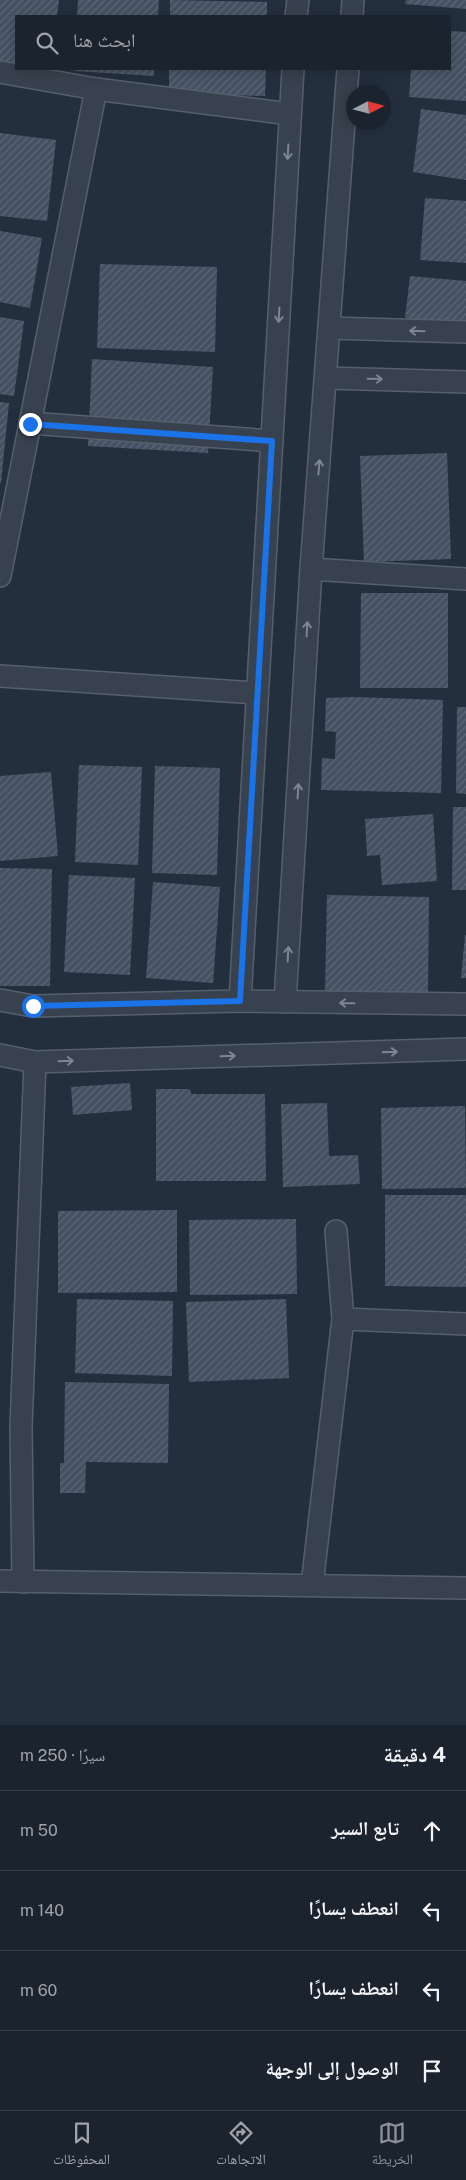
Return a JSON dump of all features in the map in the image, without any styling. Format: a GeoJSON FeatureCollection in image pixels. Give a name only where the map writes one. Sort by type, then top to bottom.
{"type":"FeatureCollection","features":[{"type":"Feature","properties":{"kind":"street"},"geometry":{"type":"LineString","coordinates":[[296,15],[298,0]]}},
{"type":"Feature","properties":{"kind":"street"},"geometry":{"type":"LineString","coordinates":[[352,15],[353,0]]}},
{"type":"Feature","properties":{"kind":"street"},"geometry":{"type":"LineString","coordinates":[[240,1001],[293,70]]}},
{"type":"Feature","properties":{"kind":"street"},"geometry":{"type":"LineString","coordinates":[[285,1002],[311,569],[327,378],[348,70]]}},
{"type":"Feature","properties":{"kind":"street"},"geometry":{"type":"LineString","coordinates":[[0,72],[96,89],[290,114]]}},
{"type":"Feature","properties":{"kind":"street"},"geometry":{"type":"LineString","coordinates":[[0,576],[96,89]]}},
{"type":"Feature","properties":{"kind":"street"},"geometry":{"type":"LineString","coordinates":[[330,328],[466,332]]}},
{"type":"Feature","properties":{"kind":"street"},"geometry":{"type":"LineString","coordinates":[[327,378],[466,382]]}},
{"type":"Feature","properties":{"kind":"street"},"geometry":{"type":"LineString","coordinates":[[30,424],[272,441]]}},
{"type":"Feature","properties":{"kind":"street"},"geometry":{"type":"LineString","coordinates":[[311,569],[466,580]]}},
{"type":"Feature","properties":{"kind":"street"},"geometry":{"type":"LineString","coordinates":[[0,676],[257,693]]}},
{"type":"Feature","properties":{"kind":"street"},"geometry":{"type":"LineString","coordinates":[[0,1000],[33,1006],[240,1001],[466,1004]]}},
{"type":"Feature","properties":{"kind":"street"},"geometry":{"type":"LineString","coordinates":[[0,1055],[36,1062],[466,1050]]}},
{"type":"Feature","properties":{"kind":"street"},"geometry":{"type":"LineString","coordinates":[[23,1582],[21,1427],[36,1062]]}},
{"type":"Feature","properties":{"kind":"street"},"geometry":{"type":"LineString","coordinates":[[312,1585],[342,1319],[336,1232]]}},
{"type":"Feature","properties":{"kind":"street"},"geometry":{"type":"LineString","coordinates":[[342,1319],[466,1324]]}},
{"type":"Feature","properties":{"kind":"street"},"geometry":{"type":"LineString","coordinates":[[0,1581],[466,1588]]}},
{"type":"Feature","properties":{"kind":"building"},"geometry":{"type":"Polygon","coordinates":[[[0,0],[59,0],[57,15],[15,15],[15,63],[0,61],[0,0]]]}},
{"type":"Feature","properties":{"kind":"building"},"geometry":{"type":"Polygon","coordinates":[[[78,0],[159,0],[158,15],[77,15],[78,0]]]}},
{"type":"Feature","properties":{"kind":"building"},"geometry":{"type":"Polygon","coordinates":[[[170,0],[267,2],[267,15],[170,15],[170,0]]]}},
{"type":"Feature","properties":{"kind":"building"},"geometry":{"type":"Polygon","coordinates":[[[406,0],[466,0],[466,9],[405,4],[406,0]]]}},
{"type":"Feature","properties":{"kind":"building"},"geometry":{"type":"Polygon","coordinates":[[[451,31],[466,32],[466,101],[409,97],[411,70],[451,70],[451,31]]]}},
{"type":"Feature","properties":{"kind":"building"},"geometry":{"type":"Polygon","coordinates":[[[154,70],[154,76],[74,71],[154,70]]]}},
{"type":"Feature","properties":{"kind":"building"},"geometry":{"type":"Polygon","coordinates":[[[169,70],[266,70],[265,96],[169,94],[169,70]]]}},
{"type":"Feature","properties":{"kind":"building"},"geometry":{"type":"Polygon","coordinates":[[[421,109],[466,115],[466,180],[413,172],[421,109]]]}},
{"type":"Feature","properties":{"kind":"building"},"geometry":{"type":"Polygon","coordinates":[[[0,133],[56,140],[47,221],[0,216],[0,133]]]}},
{"type":"Feature","properties":{"kind":"building"},"geometry":{"type":"Polygon","coordinates":[[[425,198],[466,201],[466,263],[420,260],[425,198]]]}},
{"type":"Feature","properties":{"kind":"building"},"geometry":{"type":"Polygon","coordinates":[[[0,231],[42,238],[30,308],[0,302],[0,231]]]}},
{"type":"Feature","properties":{"kind":"building"},"geometry":{"type":"Polygon","coordinates":[[[100,264],[217,267],[215,352],[97,348],[100,264]]]}},
{"type":"Feature","properties":{"kind":"building"},"geometry":{"type":"Polygon","coordinates":[[[410,276],[466,281],[466,324],[405,318],[410,276]]]}},
{"type":"Feature","properties":{"kind":"building"},"geometry":{"type":"Polygon","coordinates":[[[0,317],[24,321],[14,396],[0,394],[0,317]]]}},
{"type":"Feature","properties":{"kind":"building"},"geometry":{"type":"Polygon","coordinates":[[[92,359],[213,367],[208,453],[88,446],[92,359]]]}},
{"type":"Feature","properties":{"kind":"building"},"geometry":{"type":"Polygon","coordinates":[[[0,402],[9,403],[1,483],[0,483],[0,402]]]}},
{"type":"Feature","properties":{"kind":"building"},"geometry":{"type":"Polygon","coordinates":[[[447,453],[451,559],[364,562],[360,456],[447,453]]]}},
{"type":"Feature","properties":{"kind":"building"},"geometry":{"type":"Polygon","coordinates":[[[361,593],[448,593],[448,688],[360,688],[361,593]]]}},
{"type":"Feature","properties":{"kind":"building"},"geometry":{"type":"Polygon","coordinates":[[[326,698],[443,700],[441,793],[321,790],[322,758],[335,759],[336,732],[325,731],[326,698]]]}},
{"type":"Feature","properties":{"kind":"building"},"geometry":{"type":"Polygon","coordinates":[[[457,707],[466,707],[466,794],[456,793],[457,707]]]}},
{"type":"Feature","properties":{"kind":"building"},"geometry":{"type":"Polygon","coordinates":[[[79,765],[142,767],[138,865],[75,862],[79,765]]]}},
{"type":"Feature","properties":{"kind":"building"},"geometry":{"type":"Polygon","coordinates":[[[155,766],[220,768],[217,875],[152,873],[155,766]]]}},
{"type":"Feature","properties":{"kind":"building"},"geometry":{"type":"Polygon","coordinates":[[[51,772],[58,856],[0,861],[0,776],[51,772]]]}},
{"type":"Feature","properties":{"kind":"building"},"geometry":{"type":"Polygon","coordinates":[[[453,807],[466,807],[466,890],[452,890],[453,807]]]}},
{"type":"Feature","properties":{"kind":"building"},"geometry":{"type":"Polygon","coordinates":[[[433,814],[437,881],[382,885],[380,855],[367,856],[365,819],[433,814]]]}},
{"type":"Feature","properties":{"kind":"building"},"geometry":{"type":"Polygon","coordinates":[[[0,868],[52,869],[50,986],[0,986],[0,868]]]}},
{"type":"Feature","properties":{"kind":"building"},"geometry":{"type":"Polygon","coordinates":[[[69,875],[135,878],[130,975],[64,972],[69,875]]]}},
{"type":"Feature","properties":{"kind":"building"},"geometry":{"type":"Polygon","coordinates":[[[153,882],[220,887],[213,983],[146,978],[153,882]]]}},
{"type":"Feature","properties":{"kind":"building"},"geometry":{"type":"Polygon","coordinates":[[[327,895],[429,897],[428,994],[325,992],[327,895]]]}},
{"type":"Feature","properties":{"kind":"building"},"geometry":{"type":"Polygon","coordinates":[[[465,935],[466,978],[461,978],[465,935]]]}},
{"type":"Feature","properties":{"kind":"building"},"geometry":{"type":"Polygon","coordinates":[[[130,1083],[132,1110],[73,1115],[71,1087],[130,1083]]]}},
{"type":"Feature","properties":{"kind":"building"},"geometry":{"type":"Polygon","coordinates":[[[156,1089],[190,1089],[191,1094],[265,1094],[266,1181],[156,1181],[156,1089]]]}},
{"type":"Feature","properties":{"kind":"building"},"geometry":{"type":"Polygon","coordinates":[[[327,1103],[329,1156],[358,1155],[360,1184],[283,1187],[281,1104],[327,1103]]]}},
{"type":"Feature","properties":{"kind":"building"},"geometry":{"type":"Polygon","coordinates":[[[465,1106],[466,1188],[382,1189],[381,1108],[465,1106]]]}},
{"type":"Feature","properties":{"kind":"building"},"geometry":{"type":"Polygon","coordinates":[[[385,1195],[466,1195],[466,1287],[385,1286],[385,1195]]]}},
{"type":"Feature","properties":{"kind":"building"},"geometry":{"type":"Polygon","coordinates":[[[177,1210],[177,1292],[58,1293],[58,1211],[177,1210]]]}},
{"type":"Feature","properties":{"kind":"building"},"geometry":{"type":"Polygon","coordinates":[[[296,1219],[297,1294],[190,1295],[189,1220],[296,1219]]]}},
{"type":"Feature","properties":{"kind":"building"},"geometry":{"type":"Polygon","coordinates":[[[77,1299],[173,1301],[172,1376],[75,1373],[77,1299]]]}},
{"type":"Feature","properties":{"kind":"building"},"geometry":{"type":"Polygon","coordinates":[[[286,1299],[289,1378],[189,1382],[186,1302],[286,1299]]]}},
{"type":"Feature","properties":{"kind":"building"},"geometry":{"type":"Polygon","coordinates":[[[65,1382],[169,1384],[168,1463],[86,1462],[85,1493],[60,1493],[60,1463],[64,1463],[65,1382]]]}},
{"type":"Feature","properties":{"kind":"route"},"geometry":{"type":"LineString","coordinates":[[30,424],[272,441],[240,1001],[33,1006]]}}]}
